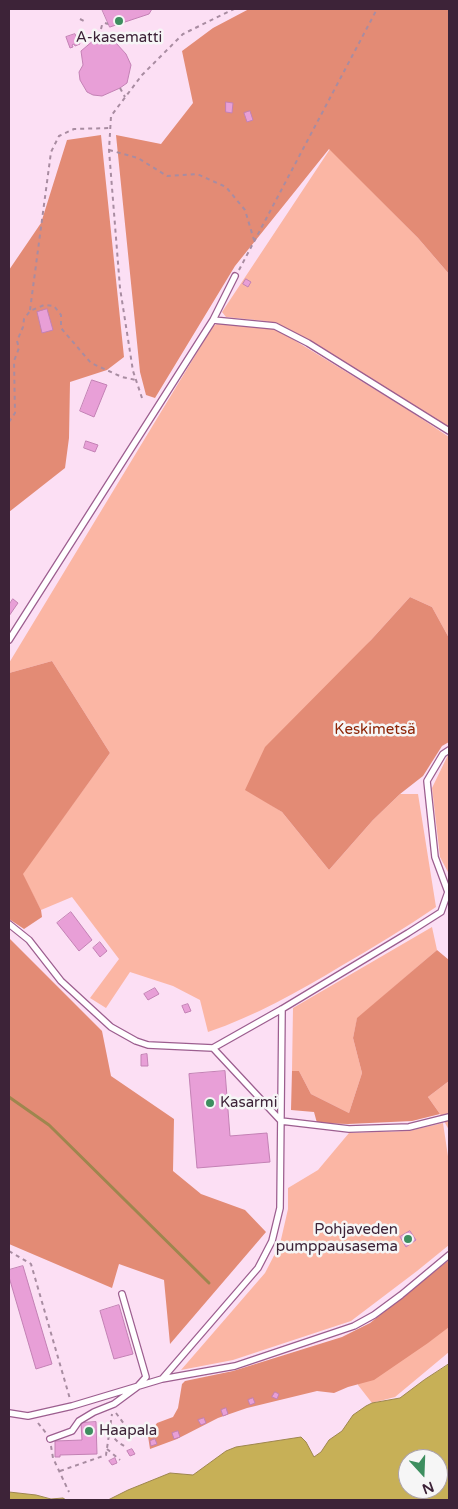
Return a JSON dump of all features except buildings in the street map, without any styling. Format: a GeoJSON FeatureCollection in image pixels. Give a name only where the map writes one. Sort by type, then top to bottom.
{"type":"FeatureCollection","features":[{"type":"Feature","properties":{"kind":"lane"},"geometry":{"type":"LineString","coordinates":[[9,640],[213,320],[235,276]]}},
{"type":"Feature","properties":{"kind":"lane"},"geometry":{"type":"LineString","coordinates":[[213,320],[274,326],[308,343],[449,431]]}},
{"type":"Feature","properties":{"kind":"lane"},"geometry":{"type":"LineString","coordinates":[[9,924],[29,940],[61,981],[110,1027],[136,1041],[148,1045],[213,1048],[282,1009],[441,912],[449,892],[435,857],[427,781],[443,754],[449,750]]}},
{"type":"Feature","properties":{"kind":"lane"},"geometry":{"type":"LineString","coordinates":[[162,1379],[258,1268],[272,1241],[280,1208],[282,1009]]}},
{"type":"Feature","properties":{"kind":"lane"},"geometry":{"type":"LineString","coordinates":[[213,1048],[281,1121],[349,1129],[408,1127],[449,1117]]}},
{"type":"Feature","properties":{"kind":"lane"},"geometry":{"type":"LineString","coordinates":[[9,1413],[28,1416],[72,1406],[162,1379],[235,1366],[354,1326],[374,1315],[401,1295],[449,1255]]}},
{"type":"Feature","properties":{"kind":"lane"},"geometry":{"type":"LineString","coordinates":[[50,1439],[72,1431],[79,1421],[94,1412],[114,1404],[137,1387],[146,1377],[122,1294]]}},
{"type":"Feature","properties":{"kind":"path"},"geometry":{"type":"LineString","coordinates":[[142,398],[133,372],[120,288],[109,150],[111,116],[142,75],[183,34],[234,9]]}},
{"type":"Feature","properties":{"kind":"path"},"geometry":{"type":"LineString","coordinates":[[235,276],[378,9]]}},
{"type":"Feature","properties":{"kind":"path"},"geometry":{"type":"LineString","coordinates":[[80,19],[84,21]]}},
{"type":"Feature","properties":{"kind":"path"},"geometry":{"type":"LineString","coordinates":[[100,29],[102,25]]}},
{"type":"Feature","properties":{"kind":"path"},"geometry":{"type":"LineString","coordinates":[[120,88],[125,97]]}},
{"type":"Feature","properties":{"kind":"path"},"geometry":{"type":"LineString","coordinates":[[9,422],[15,413],[14,361],[19,348],[17,341],[24,319],[30,311],[51,152],[59,136],[74,129],[110,128]]}},
{"type":"Feature","properties":{"kind":"path"},"geometry":{"type":"LineString","coordinates":[[109,150],[138,158],[167,176],[197,174],[226,187],[245,210],[254,240]]}},
{"type":"Feature","properties":{"kind":"path"},"geometry":{"type":"LineString","coordinates":[[30,311],[44,305],[54,306],[61,315],[61,328],[91,363],[122,377],[136,380]]}},
{"type":"Feature","properties":{"kind":"path"},"geometry":{"type":"LineString","coordinates":[[9,1251],[31,1264],[72,1406]]}},
{"type":"Feature","properties":{"kind":"path"},"geometry":{"type":"LineString","coordinates":[[60,1471],[106,1455],[113,1409],[127,1428]]}},
{"type":"Feature","properties":{"kind":"path"},"geometry":{"type":"LineString","coordinates":[[28,1416],[39,1424],[50,1439],[53,1458],[69,1492]]}},
{"type":"Feature","properties":{"kind":"path"},"geometry":{"type":"LineString","coordinates":[[110,1428],[133,1429]]}},
{"type":"Feature","properties":{"kind":"path"},"geometry":{"type":"LineString","coordinates":[[109,1433],[126,1447]]}},
{"type":"Feature","properties":{"kind":"path"},"geometry":{"type":"LineString","coordinates":[[107,1449],[120,1460]]}},
{"type":"Feature","properties":{"kind":"shaded area"},"geometry":{"type":"Polygon","coordinates":[[[330,149],[418,238],[449,274],[449,427],[278,325],[265,321],[226,317],[222,312],[330,149]]]}},
{"type":"Feature","properties":{"kind":"shaded area"},"geometry":{"type":"Polygon","coordinates":[[[219,323],[276,329],[407,409],[449,437],[449,638],[432,607],[410,597],[371,640],[246,789],[282,812],[329,870],[373,820],[400,794],[418,794],[436,907],[325,976],[243,1019],[208,1032],[200,1000],[173,986],[130,972],[106,1008],[90,998],[119,959],[72,897],[41,910],[22,874],[110,753],[52,661],[9,673],[9,663],[213,326],[219,323]]]}},
{"type":"Feature","properties":{"kind":"shaded area"},"geometry":{"type":"Polygon","coordinates":[[[448,755],[449,874],[440,857],[432,788],[448,755]]]}},
{"type":"Feature","properties":{"kind":"shaded area"},"geometry":{"type":"Polygon","coordinates":[[[432,927],[437,950],[357,1019],[353,1038],[362,1073],[349,1113],[311,1094],[299,1071],[292,1071],[293,1008],[432,927]]]}},
{"type":"Feature","properties":{"kind":"shaded area"},"geometry":{"type":"Polygon","coordinates":[[[449,1081],[449,1130],[428,1097],[449,1081]]]}},
{"type":"Feature","properties":{"kind":"shaded area"},"geometry":{"type":"Polygon","coordinates":[[[443,1123],[449,1163],[449,1245],[351,1321],[233,1360],[181,1370],[265,1273],[280,1244],[288,1209],[288,1188],[318,1170],[349,1133],[409,1131],[443,1123]],[[410,1231],[400,1237],[406,1247],[416,1240],[410,1231]]]}},
{"type":"Feature","properties":{"kind":"shaded area"},"geometry":{"type":"Polygon","coordinates":[[[449,1326],[449,1352],[395,1397],[372,1403],[358,1385],[358,1377],[449,1326]]]}},
{"type":"Feature","properties":{"kind":"shaded area"},"geometry":{"type":"Polygon","coordinates":[[[449,1364],[449,1500],[108,1500],[170,1473],[193,1475],[226,1451],[236,1447],[301,1437],[314,1457],[321,1452],[329,1440],[342,1431],[353,1415],[366,1406],[372,1403],[400,1398],[449,1364]]]}},
{"type":"Feature","properties":{"kind":"shaded area"},"geometry":{"type":"Polygon","coordinates":[[[9,1492],[51,1499],[63,1498],[66,1500],[9,1500],[9,1492]]]}},
{"type":"Feature","properties":{"kind":"green space"},"geometry":{"type":"Polygon","coordinates":[[[249,9],[449,9],[449,274],[418,238],[329,149],[235,266],[155,398],[146,395],[140,372],[116,135],[161,144],[193,103],[182,51],[213,28],[249,9]]]}},
{"type":"Feature","properties":{"kind":"green space"},"geometry":{"type":"Polygon","coordinates":[[[101,135],[124,357],[107,370],[70,382],[69,438],[65,468],[9,512],[9,270],[41,223],[67,140],[101,135]]]}},
{"type":"Feature","properties":{"kind":"green space","name":"Keskimetsä"},"geometry":{"type":"Polygon","coordinates":[[[410,597],[432,607],[449,638],[449,742],[442,746],[423,776],[400,794],[373,820],[329,870],[282,812],[245,790],[265,747],[371,640],[410,597]]]}},
{"type":"Feature","properties":{"kind":"green space"},"geometry":{"type":"Polygon","coordinates":[[[52,661],[110,753],[23,874],[41,910],[42,917],[24,929],[9,919],[9,673],[52,661]]]}},
{"type":"Feature","properties":{"kind":"green space"},"geometry":{"type":"Polygon","coordinates":[[[9,938],[102,1031],[111,1076],[174,1119],[173,1171],[201,1194],[245,1210],[266,1232],[170,1344],[164,1280],[119,1264],[112,1288],[9,1244],[9,938]]]}},
{"type":"Feature","properties":{"kind":"green space"},"geometry":{"type":"Polygon","coordinates":[[[437,950],[449,960],[449,1081],[428,1097],[440,1114],[412,1121],[348,1124],[317,1123],[314,1112],[291,1110],[292,1071],[299,1071],[311,1094],[349,1113],[362,1073],[353,1038],[357,1018],[437,950]]]}},
{"type":"Feature","properties":{"kind":"green space"},"geometry":{"type":"Polygon","coordinates":[[[449,1260],[449,1327],[374,1380],[334,1393],[317,1391],[247,1408],[218,1418],[177,1439],[150,1449],[148,1436],[157,1423],[173,1417],[178,1408],[182,1384],[185,1381],[233,1371],[342,1337],[370,1323],[449,1260]]]}},
{"type":"Feature","properties":{"kind":"waterway"},"geometry":{"type":"LineString","coordinates":[[9,1097],[49,1125],[209,1283]]}},
{"type":"Feature","properties":{"kind":"place","name":"A-kasematti"},"geometry":{"type":"Point","coordinates":[119,21]}},
{"type":"Feature","properties":{"kind":"place","name":"Kasarmi"},"geometry":{"type":"Point","coordinates":[210,1103]}},
{"type":"Feature","properties":{"kind":"place","name":"Pohjaveden pumppausasema"},"geometry":{"type":"Point","coordinates":[408,1239]}},
{"type":"Feature","properties":{"kind":"place","name":"Haapala"},"geometry":{"type":"Point","coordinates":[89,1431]}}]}
